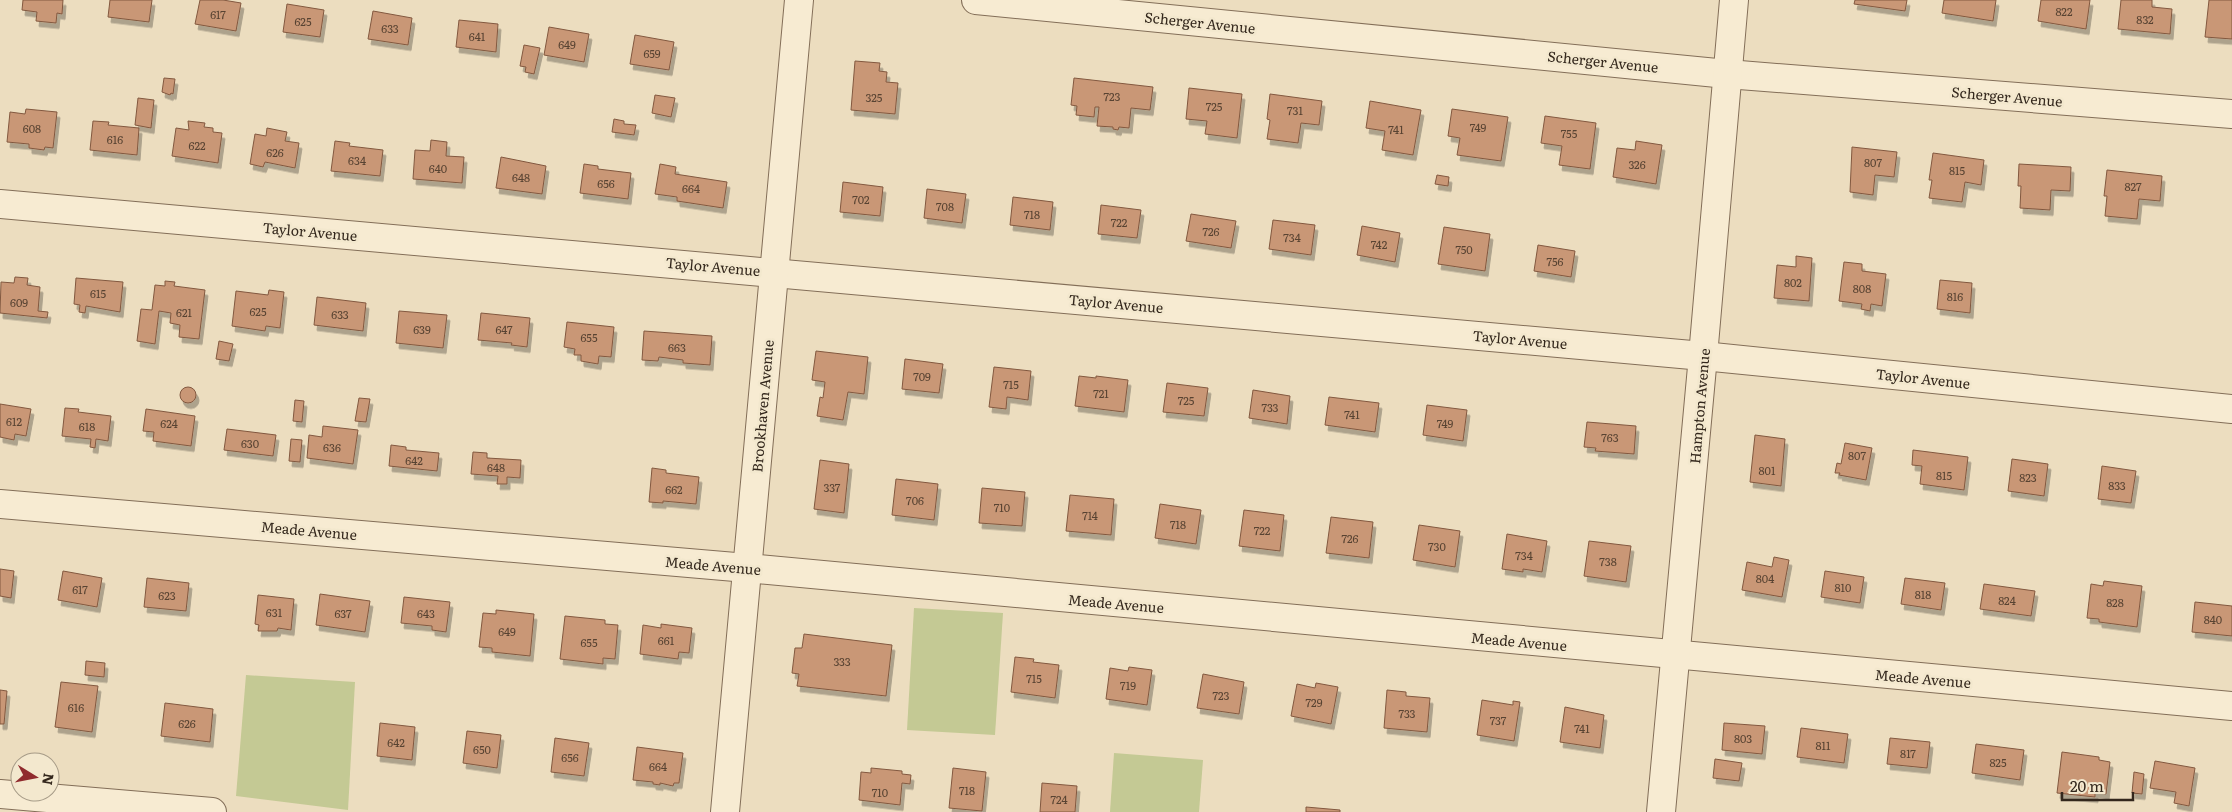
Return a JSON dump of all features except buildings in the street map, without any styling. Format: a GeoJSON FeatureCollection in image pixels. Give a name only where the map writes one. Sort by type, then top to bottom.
{"type":"FeatureCollection","features":[{"type":"Feature","properties":{"kind":"street","name":"Brookhaven Avenue"},"geometry":{"type":"LineString","coordinates":[[725,812],[799,0]]}},
{"type":"Feature","properties":{"kind":"street","name":"Scherger Avenue"},"geometry":{"type":"LineString","coordinates":[[976,0],[1727,74],[2232,114]]}},
{"type":"Feature","properties":{"kind":"street","name":"Hampton Avenue"},"geometry":{"type":"LineString","coordinates":[[1660,812],[1734,0]]}},
{"type":"Feature","properties":{"kind":"street","name":"Taylor Avenue"},"geometry":{"type":"LineString","coordinates":[[0,204],[1703,356],[2232,409]]}},
{"type":"Feature","properties":{"kind":"street","name":"Meade Avenue"},"geometry":{"type":"LineString","coordinates":[[0,504],[747,568],[1675,656],[2232,706]]}},
{"type":"Feature","properties":{"kind":"street"},"geometry":{"type":"LineString","coordinates":[[0,794],[212,812]]}},
{"type":"Feature","properties":{"kind":"green space"},"geometry":{"type":"Polygon","coordinates":[[[914,608],[1003,613],[995,735],[907,730],[914,608]]]}},
{"type":"Feature","properties":{"kind":"green space"},"geometry":{"type":"Polygon","coordinates":[[[246,675],[355,682],[348,810],[236,796],[246,675]]]}},
{"type":"Feature","properties":{"kind":"green space"},"geometry":{"type":"Polygon","coordinates":[[[1114,753],[1203,760],[1199,812],[1110,812],[1114,753]]]}}]}
